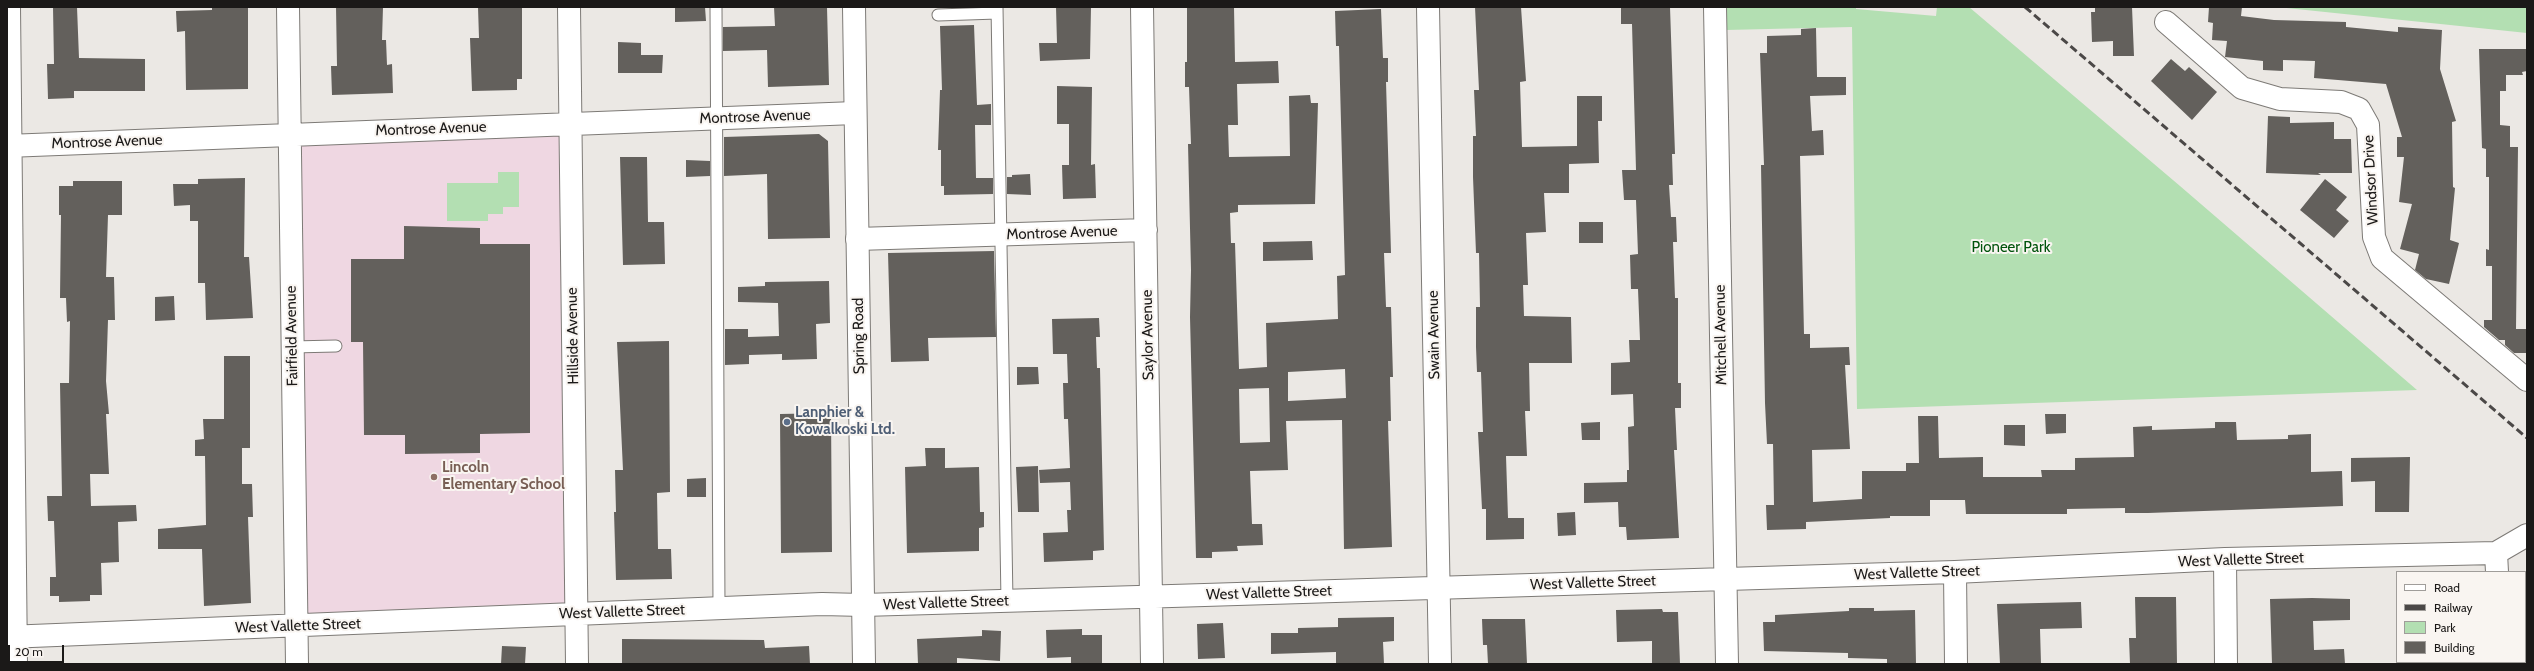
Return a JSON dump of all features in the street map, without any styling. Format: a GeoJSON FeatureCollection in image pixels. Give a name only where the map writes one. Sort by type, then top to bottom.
{"type":"FeatureCollection","features":[{"type":"Feature","properties":{"kind":"street"},"geometry":{"type":"LineString","coordinates":[[9,7],[11,637],[16,664]]}},
{"type":"Feature","properties":{"kind":"street","name":"Fairfield Avenue"},"geometry":{"type":"LineString","coordinates":[[288,7],[296,664]]}},
{"type":"Feature","properties":{"kind":"street","name":"Hillside Avenue"},"geometry":{"type":"LineString","coordinates":[[569,7],[577,664]]}},
{"type":"Feature","properties":{"kind":"street","name":"Spring Road"},"geometry":{"type":"LineString","coordinates":[[854,7],[864,664]]}},
{"type":"Feature","properties":{"kind":"street","name":"Saylor Avenue"},"geometry":{"type":"LineString","coordinates":[[1142,7],[1152,664]]}},
{"type":"Feature","properties":{"kind":"street","name":"Swain Avenue"},"geometry":{"type":"LineString","coordinates":[[1428,7],[1440,664]]}},
{"type":"Feature","properties":{"kind":"street","name":"Mitchell Avenue"},"geometry":{"type":"LineString","coordinates":[[1715,7],[1727,664]]}},
{"type":"Feature","properties":{"kind":"street","name":"Windsor Drive"},"geometry":{"type":"LineString","coordinates":[[2166,22],[2242,88],[2280,98],[2341,102],[2359,109],[2368,125],[2374,237],[2382,258],[2527,380]]}},
{"type":"Feature","properties":{"kind":"street","name":"Montrose Avenue"},"geometry":{"type":"LineString","coordinates":[[9,146],[855,113]]}},
{"type":"Feature","properties":{"kind":"street","name":"Montrose Avenue"},"geometry":{"type":"LineString","coordinates":[[858,239],[1146,230]]}},
{"type":"Feature","properties":{"kind":"street","name":"West Vallette Street"},"geometry":{"type":"LineString","coordinates":[[11,637],[822,604],[864,605],[1152,597],[1955,572],[2225,559],[2497,563],[2527,535]]}},
{"type":"Feature","properties":{"kind":"street"},"geometry":{"type":"LineString","coordinates":[[2225,559],[2226,664]]}},
{"type":"Feature","properties":{"kind":"street"},"geometry":{"type":"LineString","coordinates":[[1955,572],[1956,664]]}},
{"type":"Feature","properties":{"kind":"lane"},"geometry":{"type":"LineString","coordinates":[[716,7],[719,608]]}},
{"type":"Feature","properties":{"kind":"lane"},"geometry":{"type":"LineString","coordinates":[[938,15],[997,10],[999,235],[1006,601]]}},
{"type":"Feature","properties":{"kind":"lane"},"geometry":{"type":"LineString","coordinates":[[292,347],[336,346]]}},
{"type":"Feature","properties":{"kind":"shaded area","name":"Lincoln Elementary School"},"geometry":{"type":"Polygon","coordinates":[[[563,130],[568,607],[302,617],[296,141],[563,130]]]}},
{"type":"Feature","properties":{"kind":"green space","name":"Pioneer Park"},"geometry":{"type":"Polygon","coordinates":[[[1725,7],[1856,7],[1856,9],[1936,16],[1937,7],[1969,7],[2417,390],[1857,409],[1852,27],[1726,30],[1725,7]]]}},
{"type":"Feature","properties":{"kind":"green space"},"geometry":{"type":"Polygon","coordinates":[[[2277,7],[2527,7],[2527,33],[2277,7]]]}},
{"type":"Feature","properties":{"kind":"green space"},"geometry":{"type":"Polygon","coordinates":[[[498,172],[519,172],[519,207],[503,207],[503,214],[488,214],[488,221],[447,221],[447,183],[498,183],[498,172]]]}},
{"type":"Feature","properties":{"kind":"building"},"geometry":{"type":"Polygon","coordinates":[[[53,7],[77,7],[79,58],[145,59],[145,91],[74,91],[74,98],[48,99],[47,64],[54,64],[53,7]]]}},
{"type":"Feature","properties":{"kind":"building"},"geometry":{"type":"Polygon","coordinates":[[[212,7],[248,7],[248,89],[186,90],[185,31],[177,32],[176,11],[212,10],[212,7]]]}},
{"type":"Feature","properties":{"kind":"building"},"geometry":{"type":"Polygon","coordinates":[[[336,7],[383,7],[382,40],[386,40],[387,65],[392,64],[393,93],[332,95],[331,66],[337,66],[336,7]]]}},
{"type":"Feature","properties":{"kind":"building"},"geometry":{"type":"Polygon","coordinates":[[[478,7],[522,7],[522,79],[517,79],[517,90],[472,91],[470,38],[479,38],[478,7]]]}},
{"type":"Feature","properties":{"kind":"building"},"geometry":{"type":"Polygon","coordinates":[[[675,7],[705,7],[706,21],[675,22],[675,7]]]}},
{"type":"Feature","properties":{"kind":"building"},"geometry":{"type":"Polygon","coordinates":[[[774,7],[827,7],[829,85],[768,87],[767,50],[723,51],[723,27],[775,26],[774,7]]]}},
{"type":"Feature","properties":{"kind":"building"},"geometry":{"type":"Polygon","coordinates":[[[1056,7],[1091,7],[1090,59],[1040,61],[1039,43],[1057,43],[1056,7]]]}},
{"type":"Feature","properties":{"kind":"building"},"geometry":{"type":"Polygon","coordinates":[[[1187,7],[1234,7],[1235,62],[1278,61],[1279,83],[1237,84],[1238,125],[1228,125],[1229,157],[1290,156],[1289,96],[1310,95],[1311,103],[1318,103],[1315,204],[1238,205],[1238,212],[1230,213],[1231,243],[1235,243],[1239,369],[1267,367],[1266,323],[1338,319],[1337,276],[1345,275],[1339,46],[1336,46],[1335,11],[1381,9],[1383,58],[1388,58],[1388,82],[1386,82],[1391,253],[1384,253],[1386,307],[1391,307],[1393,377],[1390,377],[1391,421],[1388,421],[1392,547],[1344,549],[1342,420],[1286,421],[1288,470],[1250,471],[1252,524],[1262,524],[1263,545],[1237,546],[1238,551],[1212,552],[1212,558],[1196,558],[1190,317],[1191,270],[1188,144],[1191,144],[1189,87],[1185,87],[1185,62],[1187,62],[1187,7]],[[1345,369],[1288,372],[1288,401],[1346,398],[1345,369]],[[1269,388],[1239,389],[1240,443],[1270,442],[1269,388]]]}},
{"type":"Feature","properties":{"kind":"building"},"geometry":{"type":"Polygon","coordinates":[[[1475,7],[1521,7],[1526,81],[1520,82],[1522,147],[1577,146],[1577,96],[1602,96],[1602,121],[1598,121],[1599,163],[1569,164],[1569,193],[1544,193],[1546,232],[1526,233],[1528,285],[1523,285],[1524,316],[1571,317],[1572,363],[1529,363],[1530,411],[1525,411],[1527,456],[1506,456],[1508,518],[1524,518],[1524,539],[1486,540],[1486,509],[1482,509],[1478,432],[1483,432],[1481,372],[1477,372],[1476,347],[1476,307],[1480,307],[1479,253],[1476,253],[1473,177],[1473,136],[1476,136],[1474,90],[1479,90],[1475,7]]]}},
{"type":"Feature","properties":{"kind":"building"},"geometry":{"type":"Polygon","coordinates":[[[1621,7],[1670,7],[1675,154],[1672,154],[1673,185],[1669,185],[1671,217],[1676,217],[1677,242],[1673,242],[1675,298],[1678,298],[1678,383],[1681,383],[1681,408],[1675,408],[1677,450],[1674,450],[1679,538],[1627,540],[1626,527],[1619,527],[1618,502],[1584,503],[1584,483],[1627,482],[1627,470],[1629,470],[1628,427],[1634,426],[1633,394],[1611,395],[1611,363],[1630,362],[1629,340],[1640,340],[1638,289],[1631,289],[1630,255],[1638,254],[1636,200],[1624,200],[1622,170],[1636,170],[1632,24],[1621,24],[1621,7]]]}},
{"type":"Feature","properties":{"kind":"building"},"geometry":{"type":"Polygon","coordinates":[[[2095,7],[2132,7],[2134,56],[2113,56],[2113,41],[2092,42],[2091,12],[2095,12],[2095,7]]]}},
{"type":"Feature","properties":{"kind":"building"},"geometry":{"type":"Polygon","coordinates":[[[2209,7],[2242,7],[2241,16],[2274,20],[2346,22],[2346,27],[2398,32],[2398,27],[2442,30],[2440,69],[2456,121],[2452,122],[2453,187],[2455,188],[2450,240],[2459,243],[2449,284],[2426,279],[2415,270],[2419,254],[2400,249],[2412,204],[2399,202],[2404,157],[2397,157],[2397,137],[2402,137],[2386,84],[2314,78],[2315,61],[2283,60],[2283,71],[2263,70],[2263,61],[2225,57],[2227,41],[2212,40],[2213,23],[2208,22],[2209,7]]]}},
{"type":"Feature","properties":{"kind":"building"},"geometry":{"type":"Polygon","coordinates":[[[974,25],[977,105],[991,104],[991,125],[975,125],[976,178],[993,178],[993,194],[944,195],[944,186],[941,186],[941,150],[938,150],[940,90],[942,90],[940,26],[974,25]]]}},
{"type":"Feature","properties":{"kind":"building"},"geometry":{"type":"Polygon","coordinates":[[[1816,28],[1817,77],[1846,77],[1846,95],[1810,96],[1812,131],[1823,130],[1824,155],[1800,156],[1804,334],[1810,334],[1810,348],[1849,347],[1850,365],[1845,365],[1850,449],[1812,450],[1813,502],[1862,499],[1862,471],[1906,471],[1906,463],[1919,463],[1918,416],[1938,416],[1939,458],[1983,457],[1983,477],[2042,477],[2041,470],[2075,470],[2075,458],[2134,457],[2133,427],[2152,426],[2152,430],[2215,428],[2215,422],[2236,422],[2237,440],[2288,439],[2288,435],[2311,434],[2311,472],[2342,471],[2343,506],[2148,513],[2125,513],[2125,508],[2067,509],[2067,514],[1966,514],[1965,500],[1930,500],[1930,516],[1890,516],[1890,518],[1806,522],[1806,529],[1767,530],[1766,505],[1774,505],[1773,444],[1767,444],[1765,403],[1761,165],[1764,165],[1760,53],[1767,53],[1767,36],[1801,35],[1801,29],[1816,28]]]}},
{"type":"Feature","properties":{"kind":"building"},"geometry":{"type":"Polygon","coordinates":[[[618,42],[641,43],[641,55],[663,55],[662,73],[618,73],[618,42]]]}},
{"type":"Feature","properties":{"kind":"building"},"geometry":{"type":"Polygon","coordinates":[[[2479,49],[2527,49],[2527,71],[2522,72],[2523,75],[2506,75],[2506,91],[2500,91],[2500,125],[2510,126],[2510,147],[2518,147],[2516,329],[2527,329],[2527,353],[2514,353],[2505,345],[2505,340],[2499,340],[2484,327],[2484,320],[2492,320],[2492,266],[2486,266],[2486,249],[2489,250],[2489,177],[2486,177],[2486,149],[2482,148],[2479,49]]]}},
{"type":"Feature","properties":{"kind":"building"},"geometry":{"type":"Polygon","coordinates":[[[2171,59],[2185,71],[2189,67],[2217,92],[2192,120],[2151,81],[2171,59]]]}},
{"type":"Feature","properties":{"kind":"building"},"geometry":{"type":"Polygon","coordinates":[[[1057,86],[1092,87],[1091,165],[1095,164],[1096,198],[1063,199],[1062,165],[1069,165],[1069,124],[1057,124],[1057,86]]]}},
{"type":"Feature","properties":{"kind":"building"},"geometry":{"type":"Polygon","coordinates":[[[2268,116],[2290,117],[2290,123],[2334,122],[2334,139],[2351,139],[2352,173],[2318,173],[2321,175],[2266,173],[2268,116]]]}},
{"type":"Feature","properties":{"kind":"building"},"geometry":{"type":"Polygon","coordinates":[[[819,134],[828,141],[830,238],[768,239],[767,174],[724,176],[724,137],[819,134]]]}},
{"type":"Feature","properties":{"kind":"building"},"geometry":{"type":"Polygon","coordinates":[[[620,157],[647,157],[648,222],[664,222],[665,264],[623,265],[620,157]]]}},
{"type":"Feature","properties":{"kind":"building"},"geometry":{"type":"Polygon","coordinates":[[[686,160],[710,161],[710,176],[686,177],[686,160]]]}},
{"type":"Feature","properties":{"kind":"building"},"geometry":{"type":"Polygon","coordinates":[[[1030,174],[1031,195],[1007,194],[1007,177],[1012,177],[1012,175],[1030,174]]]}},
{"type":"Feature","properties":{"kind":"building"},"geometry":{"type":"Polygon","coordinates":[[[245,178],[244,257],[249,257],[253,318],[206,320],[205,283],[198,283],[198,221],[190,221],[190,205],[174,206],[173,184],[198,184],[198,179],[245,178]]]}},
{"type":"Feature","properties":{"kind":"building"},"geometry":{"type":"Polygon","coordinates":[[[2325,179],[2347,197],[2336,210],[2349,221],[2334,238],[2300,210],[2325,179]]]}},
{"type":"Feature","properties":{"kind":"building"},"geometry":{"type":"Polygon","coordinates":[[[73,181],[122,181],[122,215],[108,215],[106,277],[114,277],[115,320],[108,320],[106,381],[109,414],[106,414],[109,474],[90,474],[91,506],[136,505],[137,521],[118,522],[119,562],[101,563],[102,595],[90,595],[90,601],[59,602],[59,596],[50,596],[50,577],[56,577],[54,521],[48,521],[47,496],[62,496],[60,383],[69,383],[70,321],[67,322],[66,298],[60,298],[61,215],[59,215],[59,186],[73,186],[73,181]]]}},
{"type":"Feature","properties":{"kind":"building"},"geometry":{"type":"Polygon","coordinates":[[[1579,222],[1603,222],[1603,243],[1579,243],[1579,222]]]}},
{"type":"Feature","properties":{"kind":"building"},"geometry":{"type":"Polygon","coordinates":[[[404,226],[480,228],[480,244],[530,244],[530,433],[480,434],[480,453],[405,454],[405,435],[364,435],[363,342],[351,342],[351,259],[404,259],[404,226]]]}},
{"type":"Feature","properties":{"kind":"building"},"geometry":{"type":"Polygon","coordinates":[[[1312,241],[1313,260],[1263,261],[1263,242],[1312,241]]]}},
{"type":"Feature","properties":{"kind":"building"},"geometry":{"type":"Polygon","coordinates":[[[994,251],[996,337],[928,338],[929,361],[891,362],[888,253],[994,251]]]}},
{"type":"Feature","properties":{"kind":"building"},"geometry":{"type":"Polygon","coordinates":[[[829,281],[830,323],[816,324],[817,359],[782,360],[782,354],[749,355],[749,364],[725,365],[725,329],[748,329],[748,337],[779,336],[778,303],[738,302],[738,287],[765,286],[765,282],[829,281]]]}},
{"type":"Feature","properties":{"kind":"building"},"geometry":{"type":"Polygon","coordinates":[[[174,296],[175,320],[155,321],[155,297],[174,296]]]}},
{"type":"Feature","properties":{"kind":"building"},"geometry":{"type":"Polygon","coordinates":[[[1099,318],[1100,337],[1096,337],[1097,368],[1100,368],[1104,550],[1093,551],[1093,560],[1044,562],[1043,533],[1068,532],[1067,510],[1071,510],[1070,482],[1040,483],[1039,470],[1070,468],[1068,419],[1064,419],[1063,383],[1068,383],[1067,354],[1053,354],[1052,319],[1099,318]]]}},
{"type":"Feature","properties":{"kind":"building"},"geometry":{"type":"Polygon","coordinates":[[[669,341],[670,492],[657,493],[658,549],[671,549],[672,579],[616,580],[614,512],[616,512],[615,470],[623,470],[617,342],[669,341]]]}},
{"type":"Feature","properties":{"kind":"building"},"geometry":{"type":"Polygon","coordinates":[[[224,356],[250,356],[250,448],[242,448],[242,484],[252,484],[253,517],[248,517],[251,603],[204,606],[202,549],[158,549],[158,529],[206,525],[205,456],[195,456],[195,440],[204,439],[203,419],[224,419],[224,356]]]}},
{"type":"Feature","properties":{"kind":"building"},"geometry":{"type":"Polygon","coordinates":[[[1017,367],[1038,367],[1039,384],[1017,385],[1017,367]]]}},
{"type":"Feature","properties":{"kind":"building"},"geometry":{"type":"Polygon","coordinates":[[[831,413],[832,552],[781,553],[780,414],[831,413]]]}},
{"type":"Feature","properties":{"kind":"building"},"geometry":{"type":"Polygon","coordinates":[[[2045,414],[2066,414],[2066,433],[2046,434],[2045,414]]]}},
{"type":"Feature","properties":{"kind":"building"},"geometry":{"type":"Polygon","coordinates":[[[1600,422],[1600,440],[1582,440],[1581,423],[1600,422]]]}},
{"type":"Feature","properties":{"kind":"building"},"geometry":{"type":"Polygon","coordinates":[[[2004,425],[2025,425],[2025,446],[2004,445],[2004,425]]]}},
{"type":"Feature","properties":{"kind":"building"},"geometry":{"type":"Polygon","coordinates":[[[925,448],[945,448],[945,468],[979,467],[980,512],[984,512],[984,527],[979,528],[979,551],[907,553],[905,467],[926,466],[925,448]]]}},
{"type":"Feature","properties":{"kind":"building"},"geometry":{"type":"Polygon","coordinates":[[[2410,457],[2409,512],[2375,512],[2375,481],[2351,482],[2351,458],[2410,457]]]}},
{"type":"Feature","properties":{"kind":"building"},"geometry":{"type":"Polygon","coordinates":[[[1038,466],[1039,512],[1018,512],[1016,467],[1038,466]]]}},
{"type":"Feature","properties":{"kind":"building"},"geometry":{"type":"Polygon","coordinates":[[[706,478],[706,497],[687,497],[687,479],[706,478]]]}},
{"type":"Feature","properties":{"kind":"building"},"geometry":{"type":"Polygon","coordinates":[[[1575,512],[1576,535],[1558,536],[1557,513],[1575,512]]]}},
{"type":"Feature","properties":{"kind":"building"},"geometry":{"type":"Polygon","coordinates":[[[2135,597],[2176,597],[2177,664],[2130,664],[2129,638],[2136,638],[2135,597]]]}},
{"type":"Feature","properties":{"kind":"building"},"geometry":{"type":"Polygon","coordinates":[[[2270,599],[2350,599],[2350,620],[2313,621],[2314,650],[2344,649],[2345,664],[2272,664],[2270,599]]]}},
{"type":"Feature","properties":{"kind":"building"},"geometry":{"type":"Polygon","coordinates":[[[2081,602],[2082,628],[2040,629],[2041,664],[2000,664],[1997,604],[2081,602]]]}},
{"type":"Feature","properties":{"kind":"building"},"geometry":{"type":"Polygon","coordinates":[[[1849,608],[1874,608],[1874,611],[1915,610],[1916,664],[1887,664],[1887,659],[1848,658],[1848,653],[1764,651],[1763,622],[1775,622],[1775,615],[1849,611],[1849,608]]]}},
{"type":"Feature","properties":{"kind":"building"},"geometry":{"type":"Polygon","coordinates":[[[1662,609],[1663,612],[1678,612],[1680,664],[1652,664],[1652,641],[1617,642],[1616,610],[1662,609]]]}},
{"type":"Feature","properties":{"kind":"building"},"geometry":{"type":"Polygon","coordinates":[[[1394,617],[1394,641],[1383,642],[1384,664],[1336,664],[1336,652],[1271,654],[1271,633],[1298,633],[1298,628],[1338,627],[1338,618],[1394,617]]]}},
{"type":"Feature","properties":{"kind":"building"},"geometry":{"type":"Polygon","coordinates":[[[1482,619],[1525,619],[1527,664],[1488,664],[1487,645],[1483,645],[1482,619]]]}},
{"type":"Feature","properties":{"kind":"building"},"geometry":{"type":"Polygon","coordinates":[[[1223,623],[1225,658],[1198,659],[1197,624],[1223,623]]]}},
{"type":"Feature","properties":{"kind":"building"},"geometry":{"type":"Polygon","coordinates":[[[1082,629],[1082,635],[1102,635],[1102,663],[1071,664],[1071,657],[1047,658],[1046,630],[1082,629]]]}},
{"type":"Feature","properties":{"kind":"building"},"geometry":{"type":"Polygon","coordinates":[[[982,630],[1001,631],[1000,661],[957,658],[957,664],[918,664],[917,639],[982,636],[982,630]]]}},
{"type":"Feature","properties":{"kind":"building"},"geometry":{"type":"Polygon","coordinates":[[[622,639],[764,640],[765,648],[809,646],[810,664],[622,664],[622,639]]]}},
{"type":"Feature","properties":{"kind":"building"},"geometry":{"type":"Polygon","coordinates":[[[502,646],[526,647],[525,664],[501,664],[502,646]]]}},
{"type":"Feature","properties":{"kind":"railway"},"geometry":{"type":"LineString","coordinates":[[2025,7],[2527,438]]}},
{"type":"Feature","properties":{"kind":"place","name":"Lanphier & Kowalkoski Ltd."},"geometry":{"type":"Point","coordinates":[787,422]}},
{"type":"Feature","properties":{"kind":"place","name":"Lincoln Elementary School"},"geometry":{"type":"Point","coordinates":[434,477]}}]}
